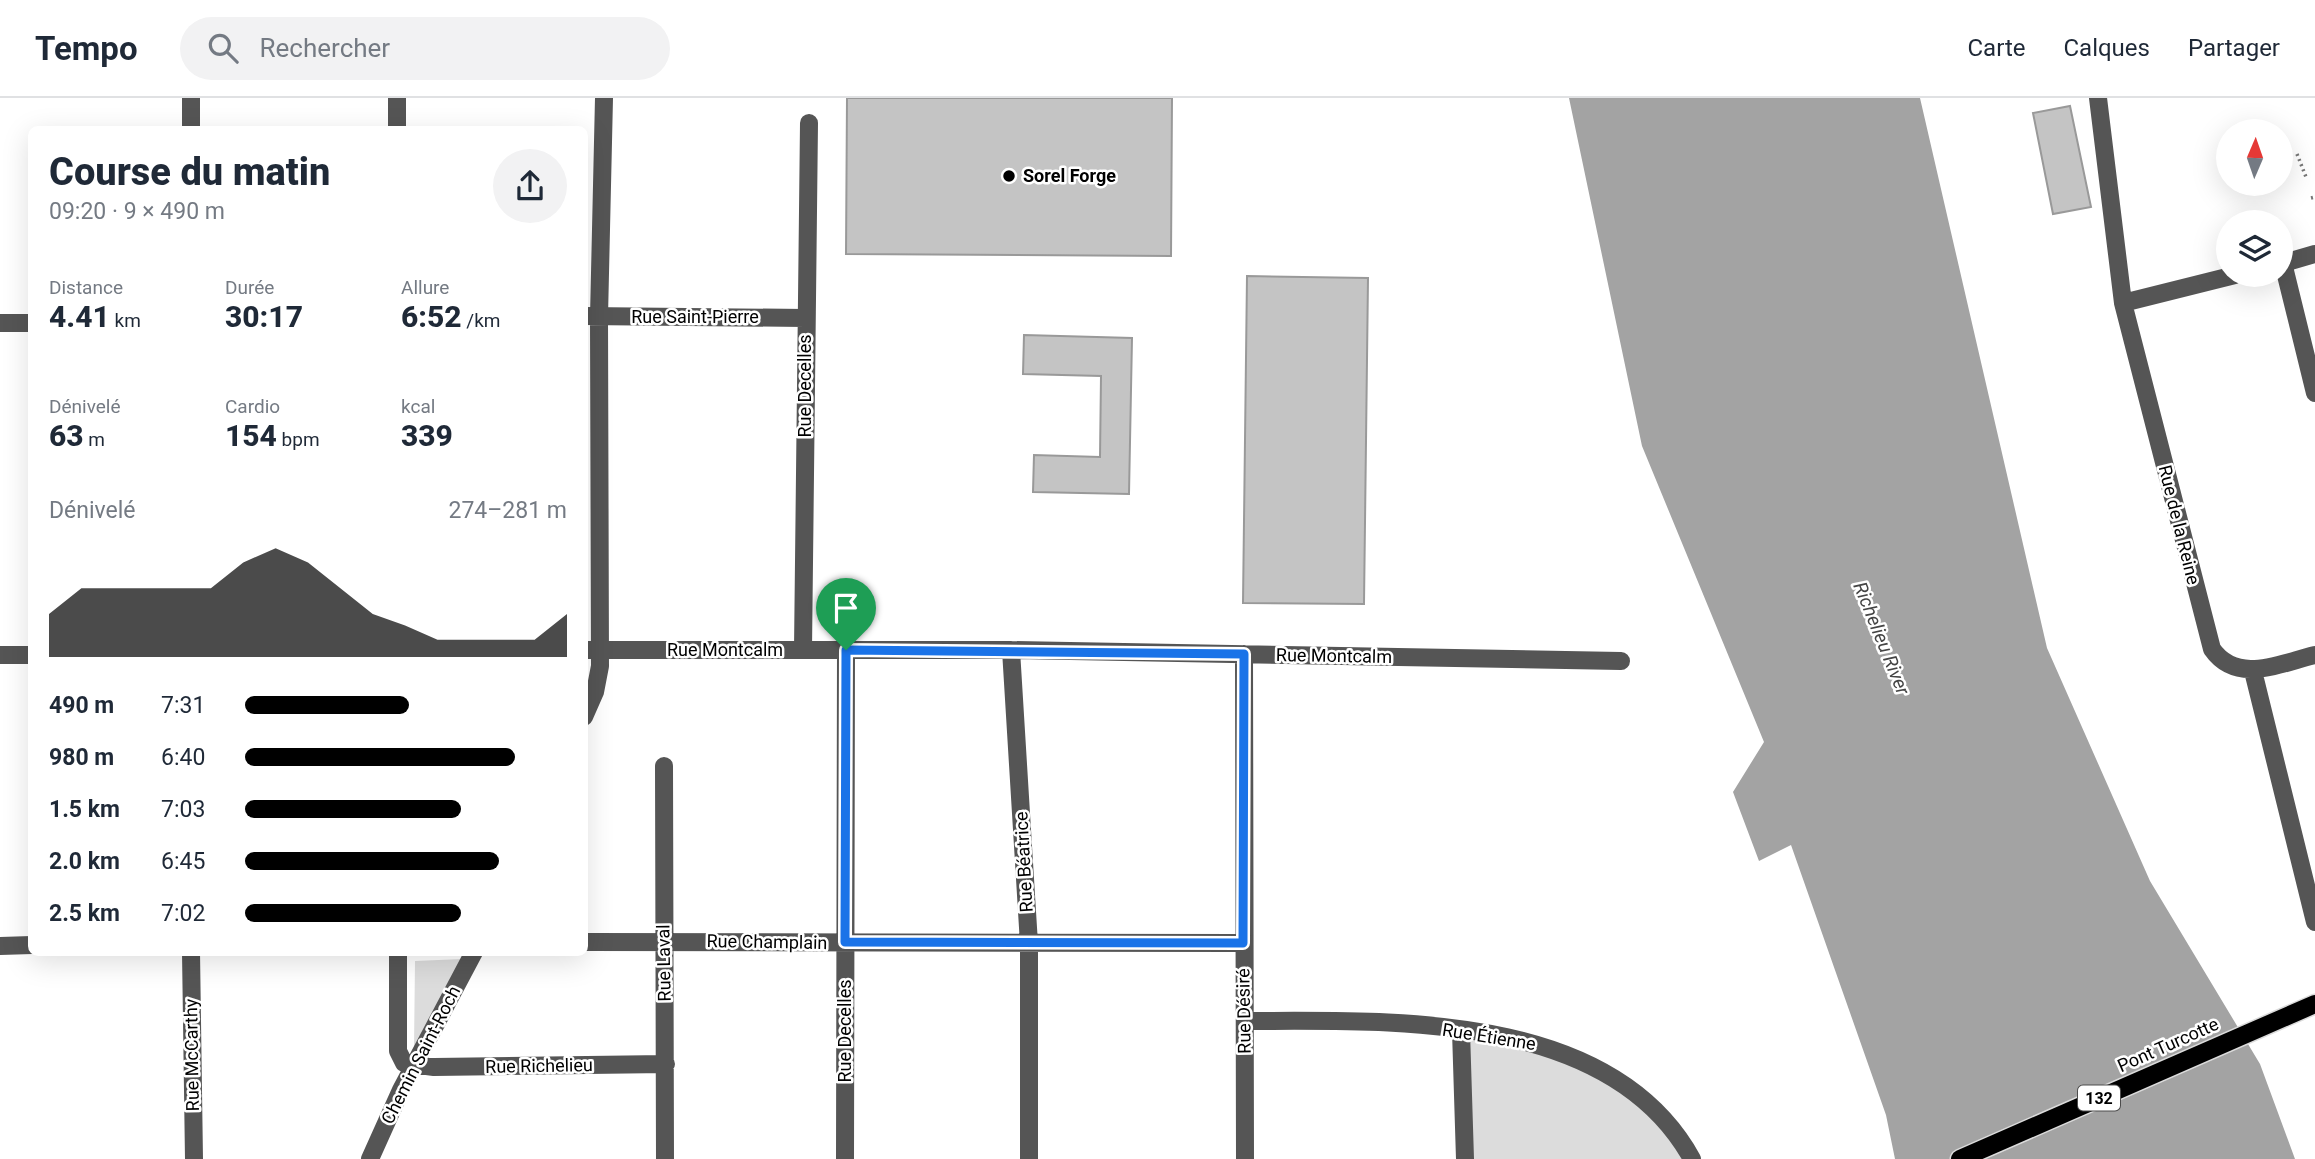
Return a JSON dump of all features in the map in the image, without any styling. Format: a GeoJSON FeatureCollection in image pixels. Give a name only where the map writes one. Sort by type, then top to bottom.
{"type":"FeatureCollection","features":[{"type":"Feature","properties":{"kind":"main road","name":"Pont Turcotte"},"geometry":{"type":"LineString","coordinates":[[1960,1159],[2315,1004]]}},
{"type":"Feature","properties":{"kind":"street"},"geometry":{"type":"LineString","coordinates":[[191,98],[191,126]]}},
{"type":"Feature","properties":{"kind":"street"},"geometry":{"type":"LineString","coordinates":[[397,98],[397,126]]}},
{"type":"Feature","properties":{"kind":"street"},"geometry":{"type":"LineString","coordinates":[[588,707],[599,680],[592,650],[592,316],[604,98]]}},
{"type":"Feature","properties":{"kind":"street","name":"Rue de la Reine"},"geometry":{"type":"LineString","coordinates":[[2098,98],[2123,303],[2212,649],[2230,664],[2253,671]]}},
{"type":"Feature","properties":{"kind":"street","name":"Rue Decelles"},"geometry":{"type":"LineString","coordinates":[[803,650],[809,122]]}},
{"type":"Feature","properties":{"kind":"street"},"geometry":{"type":"LineString","coordinates":[[2293,260],[2315,254]]}},
{"type":"Feature","properties":{"kind":"street"},"geometry":{"type":"LineString","coordinates":[[2123,303],[2216,280]]}},
{"type":"Feature","properties":{"kind":"street"},"geometry":{"type":"LineString","coordinates":[[2287,287],[2315,393]]}},
{"type":"Feature","properties":{"kind":"street","name":"Rue Saint-Pierre"},"geometry":{"type":"LineString","coordinates":[[592,316],[805,318]]}},
{"type":"Feature","properties":{"kind":"street"},"geometry":{"type":"LineString","coordinates":[[0,323],[28,323]]}},
{"type":"Feature","properties":{"kind":"street","name":"Rue Montcalm"},"geometry":{"type":"LineString","coordinates":[[592,650],[1011,650],[1621,661]]}},
{"type":"Feature","properties":{"kind":"street","name":"Rue Decelles"},"geometry":{"type":"LineString","coordinates":[[845,1159],[846,650]]}},
{"type":"Feature","properties":{"kind":"street","name":"Rue Béatrice"},"geometry":{"type":"LineString","coordinates":[[1011,650],[1029,944],[1029,1159]]}},
{"type":"Feature","properties":{"kind":"street"},"geometry":{"type":"LineString","coordinates":[[0,654],[28,655]]}},
{"type":"Feature","properties":{"kind":"street","name":"Rue Désiré"},"geometry":{"type":"LineString","coordinates":[[1244,654],[1245,1159]]}},
{"type":"Feature","properties":{"kind":"street"},"geometry":{"type":"LineString","coordinates":[[2315,654],[2253,671],[2315,922]]}},
{"type":"Feature","properties":{"kind":"street","name":"Rue Laval"},"geometry":{"type":"LineString","coordinates":[[664,766],[665,1159]]}},
{"type":"Feature","properties":{"kind":"street","name":"Rue Champlain"},"geometry":{"type":"LineString","coordinates":[[588,942],[1243,943]]}},
{"type":"Feature","properties":{"kind":"street"},"geometry":{"type":"LineString","coordinates":[[0,946],[28,945]]}},
{"type":"Feature","properties":{"kind":"street","name":"Rue McCarthy"},"geometry":{"type":"LineString","coordinates":[[191,956],[194,1159]]}},
{"type":"Feature","properties":{"kind":"street"},"geometry":{"type":"LineString","coordinates":[[398,956],[397,1051],[400,1059],[412,1066]]}},
{"type":"Feature","properties":{"kind":"street","name":"Chemin Saint-Roch"},"geometry":{"type":"LineString","coordinates":[[370,1159],[412,1066],[472,956]]}},
{"type":"Feature","properties":{"kind":"street","name":"Rue Étienne"},"geometry":{"type":"LineString","coordinates":[[1245,1021],[1345,1021],[1461,1031],[1548,1047],[1585,1062],[1629,1090],[1657,1114],[1692,1159]]}},
{"type":"Feature","properties":{"kind":"street"},"geometry":{"type":"LineString","coordinates":[[1461,1031],[1465,1159]]}},
{"type":"Feature","properties":{"kind":"street","name":"Rue Richelieu"},"geometry":{"type":"LineString","coordinates":[[412,1066],[666,1064]]}},
{"type":"Feature","properties":{"kind":"path"},"geometry":{"type":"LineString","coordinates":[[2297,154],[2306,177]]}},
{"type":"Feature","properties":{"kind":"shaded area"},"geometry":{"type":"Polygon","coordinates":[[[462,959],[414,1048],[415,961],[462,959]]]}},
{"type":"Feature","properties":{"kind":"shaded area"},"geometry":{"type":"Polygon","coordinates":[[[1461,1031],[1505,1037],[1629,1089],[1692,1159],[1465,1159],[1461,1031]]]}},
{"type":"Feature","properties":{"kind":"water","name":"Richelieu River"},"geometry":{"type":"Polygon","coordinates":[[[1569,98],[1920,98],[2047,648],[2150,881],[2260,1064],[2295,1159],[1895,1159],[1886,1115],[1791,845],[1759,861],[1733,792],[1764,742],[1642,446],[1569,98]]]}},
{"type":"Feature","properties":{"kind":"building","name":"Sorel Forge"},"geometry":{"type":"Polygon","coordinates":[[[847,98],[1172,98],[1171,256],[846,254],[847,98]]]}},
{"type":"Feature","properties":{"kind":"building"},"geometry":{"type":"Polygon","coordinates":[[[2070,106],[2091,207],[2053,214],[2033,113],[2070,106]]]}},
{"type":"Feature","properties":{"kind":"building"},"geometry":{"type":"Polygon","coordinates":[[[1247,276],[1368,278],[1364,604],[1243,603],[1247,276]]]}},
{"type":"Feature","properties":{"kind":"building"},"geometry":{"type":"Polygon","coordinates":[[[1024,335],[1132,338],[1129,494],[1033,492],[1034,455],[1100,457],[1101,376],[1023,374],[1024,335]]]}},
{"type":"Feature","properties":{"kind":"place","name":"Sorel Forge"},"geometry":{"type":"Point","coordinates":[1009,176]}},
{"type":"Feature","properties":{"kind":"route"},"geometry":{"type":"LineString","coordinates":[[846,650],[1244,654],[1243,943],[845,942],[846,650]]}}]}
